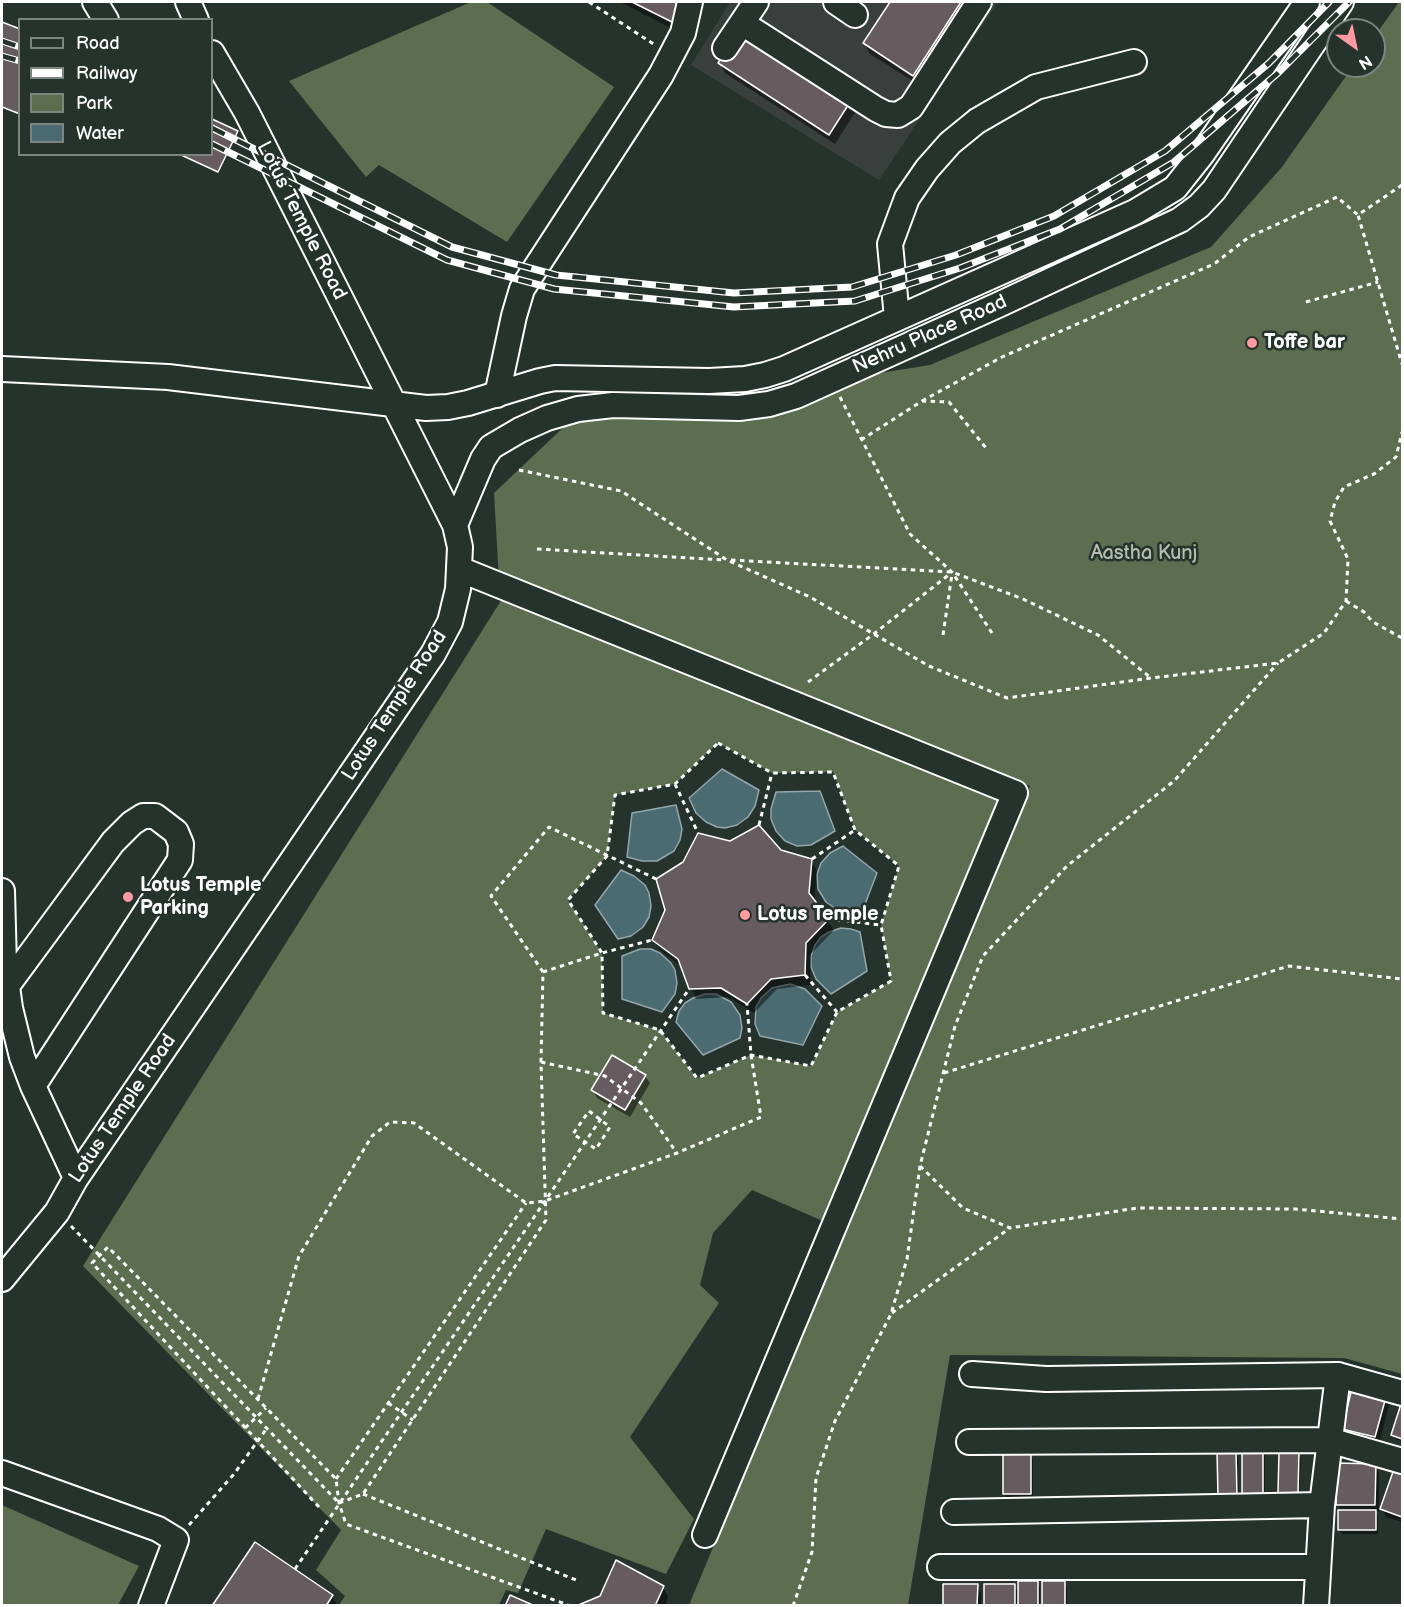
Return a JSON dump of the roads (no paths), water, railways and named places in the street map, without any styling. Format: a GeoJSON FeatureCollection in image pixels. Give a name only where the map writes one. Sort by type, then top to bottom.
{"type":"FeatureCollection","features":[{"type":"Feature","properties":{"kind":"street"},"geometry":{"type":"LineString","coordinates":[[95,2],[105,18]]}},
{"type":"Feature","properties":{"kind":"street"},"geometry":{"type":"LineString","coordinates":[[188,2],[195,18]]}},
{"type":"Feature","properties":{"kind":"street"},"geometry":{"type":"LineString","coordinates":[[497,395],[522,289],[672,56],[683,33],[690,2]]}},
{"type":"Feature","properties":{"kind":"street"},"geometry":{"type":"LineString","coordinates":[[725,48],[756,2]]}},
{"type":"Feature","properties":{"kind":"street"},"geometry":{"type":"LineString","coordinates":[[836,2],[855,15]]}},
{"type":"Feature","properties":{"kind":"street"},"geometry":{"type":"LineString","coordinates":[[742,23],[876,109],[886,114],[898,115],[911,107],[979,2]]}},
{"type":"Feature","properties":{"kind":"street","name":"Nehru Place Road"},"geometry":{"type":"LineString","coordinates":[[2,369],[168,377],[426,408],[448,407],[555,378],[745,380],[784,369],[1135,212],[1175,188],[1202,154],[1307,2]]}},
{"type":"Feature","properties":{"kind":"street","name":"Nehru Place Road"},"geometry":{"type":"LineString","coordinates":[[455,525],[483,459],[491,447],[547,418],[578,409],[613,405],[740,408],[769,404],[796,396],[1180,220],[1214,190],[1341,2]]}},
{"type":"Feature","properties":{"kind":"street","name":"Lotus Temple Road"},"geometry":{"type":"LineString","coordinates":[[2,1279],[57,1212],[76,1178],[433,654],[450,622],[458,589],[460,547],[455,525],[247,113],[213,55]]}},
{"type":"Feature","properties":{"kind":"street"},"geometry":{"type":"LineString","coordinates":[[897,318],[890,244],[907,198],[927,169],[950,143],[977,121],[1036,87],[1134,62]]}},
{"type":"Feature","properties":{"kind":"street"},"geometry":{"type":"LineString","coordinates":[[459,569],[1015,793],[705,1535]]}},
{"type":"Feature","properties":{"kind":"street"},"geometry":{"type":"LineString","coordinates":[[7,986],[113,842],[132,823],[143,816],[155,816],[176,832],[181,844],[180,860],[33,1086]]}},
{"type":"Feature","properties":{"kind":"street"},"geometry":{"type":"LineString","coordinates":[[2,891],[4,965],[10,1008],[22,1057],[76,1178]]}},
{"type":"Feature","properties":{"kind":"street"},"geometry":{"type":"LineString","coordinates":[[972,1374],[1046,1379],[1338,1375],[1402,1393]]}},
{"type":"Feature","properties":{"kind":"street"},"geometry":{"type":"LineString","coordinates":[[1316,1605],[1322,1505],[1338,1375]]}},
{"type":"Feature","properties":{"kind":"street"},"geometry":{"type":"LineString","coordinates":[[969,1442],[1329,1440],[1402,1461]]}},
{"type":"Feature","properties":{"kind":"street"},"geometry":{"type":"LineString","coordinates":[[2,1473],[158,1529],[176,1540],[151,1605]]}},
{"type":"Feature","properties":{"kind":"street"},"geometry":{"type":"LineString","coordinates":[[954,1512],[1322,1505]]}},
{"type":"Feature","properties":{"kind":"street"},"geometry":{"type":"LineString","coordinates":[[940,1567],[1317,1567]]}},
{"type":"Feature","properties":{"kind":"water"},"geometry":{"type":"Polygon","coordinates":[[[722,769],[759,790],[755,806],[748,817],[737,825],[725,828],[706,822],[696,813],[689,798],[722,769]]]}},
{"type":"Feature","properties":{"kind":"water"},"geometry":{"type":"Polygon","coordinates":[[[820,791],[835,831],[811,845],[797,846],[785,841],[776,831],[771,819],[771,809],[776,792],[820,791]]]}},
{"type":"Feature","properties":{"kind":"water"},"geometry":{"type":"Polygon","coordinates":[[[676,805],[682,829],[680,840],[674,851],[657,861],[642,861],[627,857],[632,813],[676,805]]]}},
{"type":"Feature","properties":{"kind":"water"},"geometry":{"type":"Polygon","coordinates":[[[843,846],[877,873],[862,912],[836,909],[826,902],[818,889],[817,874],[821,863],[830,853],[843,846]]]}},
{"type":"Feature","properties":{"kind":"water"},"geometry":{"type":"Polygon","coordinates":[[[621,870],[634,876],[645,885],[651,906],[649,917],[643,927],[631,936],[618,939],[595,905],[621,870]]]}},
{"type":"Feature","properties":{"kind":"water"},"geometry":{"type":"Polygon","coordinates":[[[841,928],[860,932],[867,971],[831,994],[816,979],[811,967],[811,956],[821,937],[841,928]]]}},
{"type":"Feature","properties":{"kind":"water"},"geometry":{"type":"Polygon","coordinates":[[[640,949],[651,949],[660,953],[675,970],[677,983],[675,994],[662,1012],[622,999],[622,956],[640,949]]]}},
{"type":"Feature","properties":{"kind":"water"},"geometry":{"type":"Polygon","coordinates":[[[790,984],[805,989],[822,1006],[803,1045],[760,1036],[755,1024],[756,1007],[761,998],[772,988],[790,984]]]}},
{"type":"Feature","properties":{"kind":"water"},"geometry":{"type":"Polygon","coordinates":[[[705,994],[716,994],[731,1002],[740,1015],[742,1028],[740,1038],[703,1055],[676,1022],[679,1011],[685,1003],[705,994]]]}},
{"type":"Feature","properties":{"kind":"railway"},"geometry":{"type":"LineString","coordinates":[[213,128],[452,247],[556,275],[734,293],[852,287],[956,255],[1054,216],[1165,151],[1269,63],[1329,2]]}},
{"type":"Feature","properties":{"kind":"railway"},"geometry":{"type":"LineString","coordinates":[[213,144],[447,260],[554,289],[734,307],[855,301],[960,268],[1060,229],[1174,162],[1278,73],[1349,2]]}},
{"type":"Feature","properties":{"kind":"railway"},"geometry":{"type":"LineString","coordinates":[[2,41],[18,46]]}},
{"type":"Feature","properties":{"kind":"railway"},"geometry":{"type":"LineString","coordinates":[[2,56],[18,60]]}},
{"type":"Feature","properties":{"kind":"place","name":"Toffe bar"},"geometry":{"type":"Point","coordinates":[1252,343]}},
{"type":"Feature","properties":{"kind":"place","name":"Lotus Temple Parking"},"geometry":{"type":"Point","coordinates":[128,897]}},
{"type":"Feature","properties":{"kind":"place","name":"Lotus Temple"},"geometry":{"type":"Point","coordinates":[745,915]}},
{"type":"Feature","properties":{"kind":"park label","name":"Aastha Kunj"},"geometry":{"type":"Point","coordinates":[1144,554]}}]}
